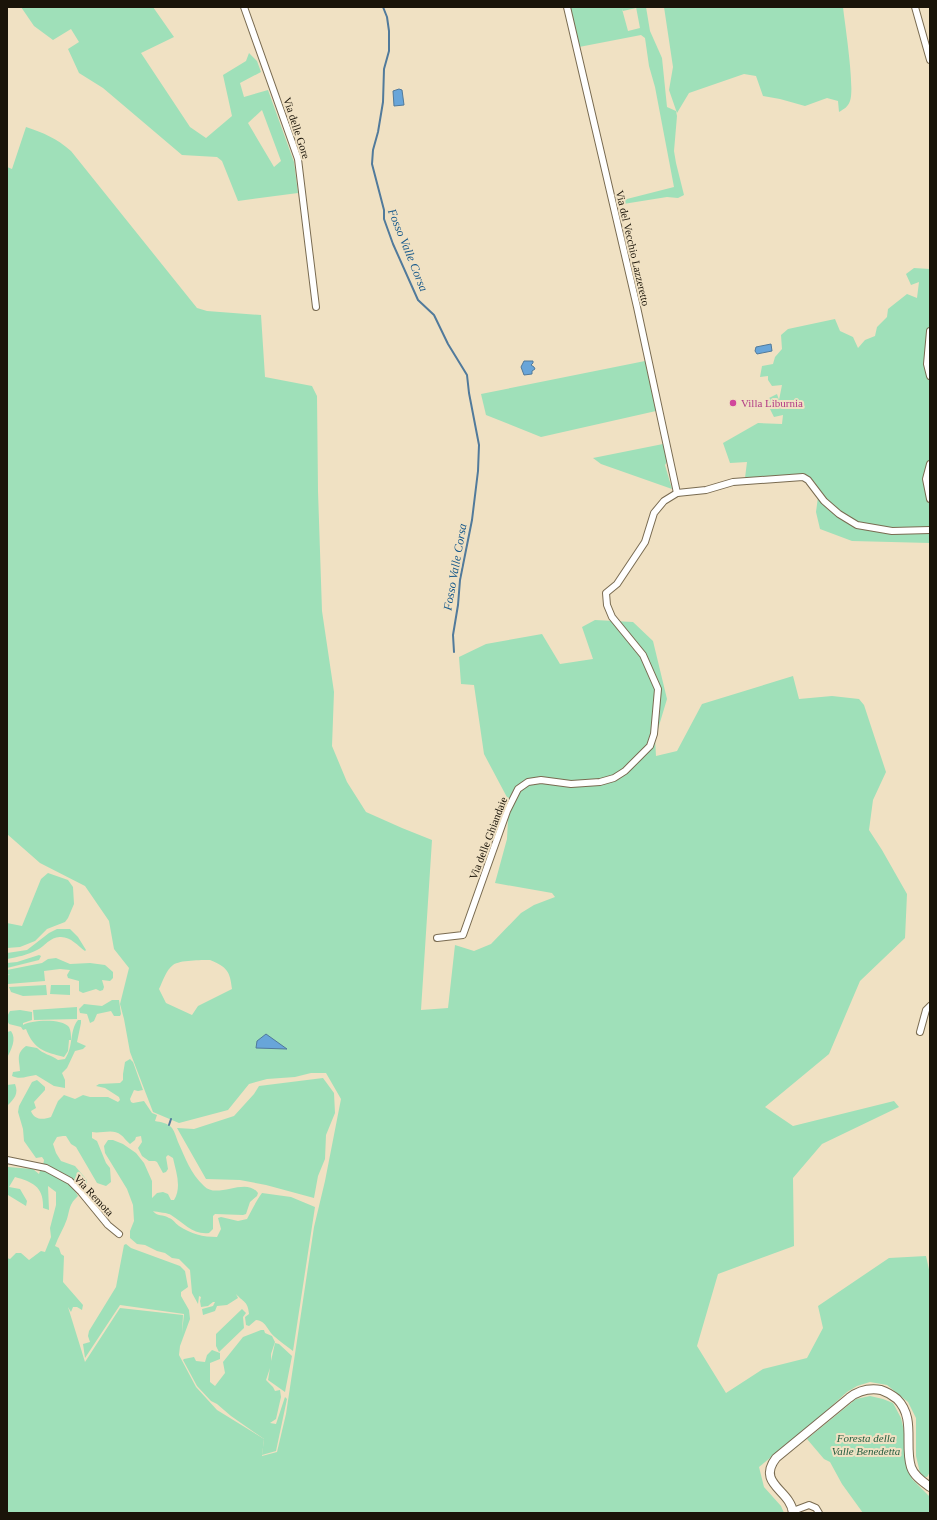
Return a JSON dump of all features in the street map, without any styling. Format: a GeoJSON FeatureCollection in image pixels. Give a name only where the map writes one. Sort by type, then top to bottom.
{"type":"FeatureCollection","features":[{"type":"Feature","properties":{"kind":"main road"},"geometry":{"type":"LineString","coordinates":[[793,1512],[791,1504],[771,1480],[771,1464],[776,1458],[848,1398],[862,1391],[876,1389],[883,1391],[891,1394],[902,1406],[906,1413],[908,1422],[911,1466],[918,1478],[930,1487]]}},
{"type":"Feature","properties":{"kind":"street","name":"Via delle Gore"},"geometry":{"type":"LineString","coordinates":[[244,7],[298,159],[316,307]]}},
{"type":"Feature","properties":{"kind":"street","name":"Via del Vecchio Lazzeretto"},"geometry":{"type":"LineString","coordinates":[[567,7],[637,307],[677,493]]}},
{"type":"Feature","properties":{"kind":"street"},"geometry":{"type":"LineString","coordinates":[[915,7],[930,60]]}},
{"type":"Feature","properties":{"kind":"street"},"geometry":{"type":"LineString","coordinates":[[930,331],[926,364],[930,376]]}},
{"type":"Feature","properties":{"kind":"street"},"geometry":{"type":"LineString","coordinates":[[930,464],[926,479],[930,499]]}},
{"type":"Feature","properties":{"kind":"street"},"geometry":{"type":"LineString","coordinates":[[677,493],[706,490],[733,482],[803,477],[808,480],[824,501],[839,514],[857,525],[892,531],[930,530]]}},
{"type":"Feature","properties":{"kind":"street","name":"Via delle Ghiandaie"},"geometry":{"type":"LineString","coordinates":[[437,938],[463,935],[507,811],[518,789],[528,782],[541,780],[571,784],[600,782],[614,778],[625,771],[650,746],[654,734],[658,689],[643,655],[612,617],[607,605],[606,593],[617,584],[645,542],[654,513],[664,501],[677,493]]}},
{"type":"Feature","properties":{"kind":"street"},"geometry":{"type":"LineString","coordinates":[[920,1032],[926,1010],[930,1006]]}},
{"type":"Feature","properties":{"kind":"street","name":"Via Remota"},"geometry":{"type":"LineString","coordinates":[[7,1160],[46,1168],[70,1181],[108,1225],[119,1234]]}},
{"type":"Feature","properties":{"kind":"street"},"geometry":{"type":"LineString","coordinates":[[793,1512],[809,1505],[816,1508],[819,1513]]}},
{"type":"Feature","properties":{"kind":"green space"},"geometry":{"type":"Polygon","coordinates":[[[21,7],[153,7],[174,37],[141,53],[190,127],[206,138],[232,116],[223,75],[246,61],[249,53],[257,61],[261,72],[240,83],[244,97],[268,90],[294,162],[298,193],[238,201],[222,161],[217,157],[182,155],[103,88],[79,73],[68,49],[79,42],[71,29],[53,40],[34,26],[21,7]],[[262,110],[248,123],[274,167],[281,161],[262,110]]]}},
{"type":"Feature","properties":{"kind":"green space"},"geometry":{"type":"Polygon","coordinates":[[[570,7],[635,7],[636,8],[623,11],[622,9],[628,31],[640,28],[636,7],[646,7],[650,31],[662,58],[667,107],[676,111],[677,116],[674,151],[684,195],[678,198],[667,197],[617,205],[619,201],[674,187],[655,87],[649,66],[645,38],[641,35],[579,47],[570,7]]]}},
{"type":"Feature","properties":{"kind":"green space"},"geometry":{"type":"Polygon","coordinates":[[[664,7],[843,7],[851,70],[851,94],[849,103],[846,108],[839,112],[838,101],[827,98],[805,106],[763,96],[756,76],[744,74],[689,93],[677,113],[669,90],[673,67],[664,7]]]}},
{"type":"Feature","properties":{"kind":"green space"},"geometry":{"type":"Polygon","coordinates":[[[26,127],[50,136],[65,146],[71,151],[197,308],[207,311],[261,315],[265,377],[312,386],[317,396],[318,491],[322,611],[334,692],[332,746],[347,782],[366,812],[432,840],[421,1010],[448,1008],[455,945],[474,951],[491,944],[521,913],[534,905],[555,897],[552,893],[495,883],[507,839],[509,801],[484,754],[474,685],[461,684],[459,657],[486,644],[542,634],[560,664],[593,659],[582,627],[595,620],[633,622],[653,641],[667,699],[655,739],[656,756],[677,751],[702,704],[793,676],[799,699],[832,696],[859,699],[864,705],[886,772],[873,800],[869,830],[907,894],[905,938],[860,981],[829,1054],[765,1107],[793,1126],[894,1101],[899,1107],[822,1144],[793,1178],[794,1246],[718,1274],[697,1346],[726,1393],[763,1369],[807,1358],[823,1328],[818,1306],[889,1258],[926,1256],[930,1274],[930,1472],[927,1477],[921,1477],[916,1456],[916,1418],[908,1402],[887,1385],[870,1382],[857,1386],[847,1392],[813,1423],[759,1467],[764,1487],[781,1506],[784,1513],[7,1513],[7,1258],[10,1259],[16,1253],[21,1253],[29,1260],[41,1251],[45,1252],[51,1237],[50,1228],[56,1205],[56,1192],[48,1186],[49,1210],[43,1208],[42,1195],[36,1186],[15,1177],[9,1187],[20,1189],[27,1201],[26,1206],[8,1195],[7,1196],[8,1167],[33,1169],[39,1174],[40,1171],[43,1170],[68,1183],[78,1196],[71,1204],[66,1222],[55,1246],[59,1248],[61,1254],[64,1256],[63,1282],[83,1305],[82,1310],[77,1307],[73,1307],[71,1312],[68,1307],[85,1362],[120,1308],[183,1315],[182,1333],[184,1314],[120,1305],[85,1358],[83,1344],[90,1342],[88,1336],[89,1331],[116,1287],[124,1245],[126,1244],[131,1248],[180,1266],[185,1271],[188,1287],[181,1292],[181,1296],[189,1310],[190,1319],[180,1346],[179,1355],[196,1387],[217,1410],[264,1439],[262,1456],[277,1452],[286,1414],[314,1227],[325,1181],[341,1099],[326,1073],[311,1073],[295,1077],[267,1079],[249,1084],[228,1110],[179,1123],[153,1112],[130,1052],[120,1004],[129,968],[114,949],[109,921],[85,886],[40,863],[7,834],[7,167],[12,169],[26,127]],[[210,960],[185,961],[173,965],[159,989],[166,1003],[192,1015],[198,1006],[232,989],[227,970],[210,960]]]}},
{"type":"Feature","properties":{"kind":"green space"},"geometry":{"type":"Polygon","coordinates":[[[914,268],[930,269],[930,543],[852,541],[820,529],[816,512],[818,497],[815,482],[802,476],[745,478],[747,462],[730,463],[723,443],[758,423],[782,424],[783,415],[774,417],[767,403],[769,398],[777,394],[779,400],[782,385],[772,386],[768,380],[768,376],[760,377],[762,366],[773,364],[775,357],[782,349],[781,335],[788,329],[835,319],[840,331],[853,337],[858,348],[865,340],[875,336],[877,327],[887,317],[888,309],[907,294],[917,298],[919,282],[911,285],[906,274],[914,268]]]}},
{"type":"Feature","properties":{"kind":"green space"},"geometry":{"type":"Polygon","coordinates":[[[645,361],[656,411],[541,437],[486,415],[481,394],[645,361]]]}},
{"type":"Feature","properties":{"kind":"green space"},"geometry":{"type":"Polygon","coordinates":[[[663,444],[668,460],[665,465],[672,489],[601,464],[593,458],[663,444]]]}},
{"type":"Feature","properties":{"kind":"green space"},"geometry":{"type":"Polygon","coordinates":[[[48,873],[68,880],[73,887],[74,904],[68,918],[65,922],[47,929],[35,941],[20,947],[7,948],[7,923],[22,926],[41,879],[48,873]]]}},
{"type":"Feature","properties":{"kind":"green space"},"geometry":{"type":"Polygon","coordinates":[[[57,929],[70,929],[78,937],[86,950],[85,951],[68,938],[57,937],[33,952],[7,959],[7,953],[27,950],[49,933],[57,929]]]}},
{"type":"Feature","properties":{"kind":"green space"},"geometry":{"type":"Polygon","coordinates":[[[39,955],[41,956],[39,960],[7,968],[7,963],[17,962],[39,955]]]}},
{"type":"Feature","properties":{"kind":"green space"},"geometry":{"type":"Polygon","coordinates":[[[56,958],[70,964],[90,963],[105,965],[113,972],[113,978],[110,981],[102,980],[104,987],[103,990],[100,991],[96,989],[83,993],[79,991],[79,981],[68,978],[67,975],[70,970],[60,969],[44,971],[45,981],[8,984],[7,976],[10,974],[7,975],[7,970],[42,963],[48,959],[56,958]]]}},
{"type":"Feature","properties":{"kind":"green space"},"geometry":{"type":"Polygon","coordinates":[[[46,985],[47,995],[23,996],[11,992],[9,987],[46,985]]]}},
{"type":"Feature","properties":{"kind":"green space"},"geometry":{"type":"Polygon","coordinates":[[[51,985],[70,985],[70,995],[50,994],[51,985]]]}},
{"type":"Feature","properties":{"kind":"green space"},"geometry":{"type":"Polygon","coordinates":[[[112,1000],[119,1000],[120,1016],[114,1016],[111,1011],[97,1014],[94,1021],[90,1023],[87,1014],[80,1013],[79,1009],[84,1004],[102,1006],[112,1000]]]}},
{"type":"Feature","properties":{"kind":"green space"},"geometry":{"type":"Polygon","coordinates":[[[77,1007],[77,1019],[34,1020],[33,1010],[77,1007]]]}},
{"type":"Feature","properties":{"kind":"green space"},"geometry":{"type":"Polygon","coordinates":[[[20,1010],[32,1012],[32,1020],[23,1023],[23,1025],[39,1021],[53,1021],[60,1022],[69,1027],[71,1032],[71,1040],[69,1040],[68,1051],[64,1057],[41,1049],[33,1042],[26,1029],[23,1030],[21,1027],[9,1024],[7,1018],[10,1011],[20,1010]]]}},
{"type":"Feature","properties":{"kind":"green space"},"geometry":{"type":"Polygon","coordinates":[[[78,1020],[81,1020],[81,1023],[77,1042],[86,1046],[83,1049],[75,1051],[67,1068],[62,1073],[65,1080],[65,1088],[54,1086],[36,1075],[21,1078],[12,1076],[13,1072],[20,1071],[19,1055],[26,1046],[37,1048],[58,1060],[65,1059],[70,1049],[73,1029],[78,1020]]]}},
{"type":"Feature","properties":{"kind":"green space"},"geometry":{"type":"Polygon","coordinates":[[[11,1031],[13,1034],[12,1048],[7,1058],[7,1032],[11,1031]]]}},
{"type":"Feature","properties":{"kind":"green space"},"geometry":{"type":"Polygon","coordinates":[[[130,1059],[133,1062],[143,1090],[134,1090],[130,1099],[131,1102],[144,1101],[152,1113],[157,1115],[155,1121],[162,1122],[172,1128],[189,1166],[199,1181],[210,1190],[216,1191],[246,1187],[253,1188],[258,1193],[257,1196],[250,1202],[246,1214],[215,1214],[213,1216],[213,1229],[209,1233],[193,1230],[170,1214],[153,1211],[155,1213],[173,1220],[179,1226],[193,1233],[202,1236],[217,1237],[221,1229],[218,1218],[221,1217],[238,1221],[247,1219],[262,1193],[291,1197],[315,1207],[293,1351],[272,1335],[262,1322],[256,1320],[249,1326],[246,1325],[245,1317],[249,1314],[248,1307],[236,1294],[238,1298],[227,1305],[217,1306],[215,1311],[203,1315],[202,1309],[213,1306],[215,1302],[208,1306],[201,1307],[201,1297],[199,1296],[198,1304],[192,1293],[190,1270],[179,1259],[172,1258],[165,1253],[145,1245],[137,1244],[130,1238],[130,1231],[134,1221],[133,1205],[127,1189],[105,1153],[104,1146],[108,1140],[113,1140],[123,1144],[136,1153],[144,1163],[152,1181],[152,1198],[157,1193],[163,1192],[168,1194],[171,1200],[174,1200],[178,1190],[178,1185],[173,1158],[168,1155],[166,1157],[168,1169],[163,1173],[157,1162],[149,1161],[142,1156],[138,1148],[142,1142],[141,1136],[136,1137],[130,1144],[118,1133],[92,1132],[92,1138],[97,1141],[106,1163],[110,1168],[111,1182],[106,1186],[97,1183],[76,1147],[71,1144],[66,1136],[57,1137],[53,1144],[61,1161],[75,1166],[87,1180],[86,1189],[84,1192],[76,1182],[43,1166],[44,1160],[42,1157],[36,1158],[24,1141],[23,1129],[18,1112],[19,1106],[32,1082],[37,1080],[45,1087],[45,1090],[34,1102],[36,1108],[31,1111],[37,1118],[45,1119],[51,1117],[58,1101],[64,1095],[75,1099],[83,1095],[90,1097],[108,1097],[118,1102],[120,1100],[119,1097],[105,1088],[96,1086],[99,1084],[120,1083],[123,1080],[125,1062],[130,1059]]]}},
{"type":"Feature","properties":{"kind":"green space"},"geometry":{"type":"Polygon","coordinates":[[[323,1078],[334,1093],[335,1113],[326,1135],[325,1159],[318,1176],[314,1198],[266,1185],[240,1180],[206,1179],[177,1128],[194,1129],[234,1116],[254,1094],[259,1086],[323,1078]]]}},
{"type":"Feature","properties":{"kind":"green space"},"geometry":{"type":"Polygon","coordinates":[[[15,1084],[16,1094],[7,1106],[7,1085],[15,1084]]]}},
{"type":"Feature","properties":{"kind":"green space"},"geometry":{"type":"Polygon","coordinates":[[[242,1309],[246,1313],[243,1317],[244,1328],[219,1352],[216,1346],[216,1334],[242,1309]]]}},
{"type":"Feature","properties":{"kind":"green space"},"geometry":{"type":"Polygon","coordinates":[[[264,1330],[265,1333],[272,1336],[275,1342],[271,1354],[271,1361],[275,1343],[279,1344],[292,1356],[285,1392],[268,1380],[270,1368],[266,1380],[275,1391],[280,1390],[281,1397],[276,1419],[270,1423],[276,1424],[285,1397],[287,1399],[276,1451],[262,1455],[264,1439],[211,1401],[197,1386],[183,1360],[194,1357],[196,1361],[205,1362],[207,1355],[212,1350],[220,1353],[220,1359],[210,1363],[210,1382],[215,1386],[225,1373],[223,1362],[243,1337],[264,1330]]]}},
{"type":"Feature","properties":{"kind":"green space","name":"Foresta della Valle Benedetta"},"geometry":{"type":"Polygon","coordinates":[[[870,1396],[893,1403],[901,1418],[905,1435],[906,1466],[912,1479],[930,1497],[930,1513],[863,1513],[842,1484],[830,1462],[824,1459],[807,1439],[856,1399],[870,1396]]]}},
{"type":"Feature","properties":{"kind":"water"},"geometry":{"type":"Polygon","coordinates":[[[399,89],[402,90],[404,105],[394,106],[393,91],[399,89]]]}},
{"type":"Feature","properties":{"kind":"water"},"geometry":{"type":"Polygon","coordinates":[[[771,344],[772,351],[757,354],[755,351],[756,347],[771,344]]]}},
{"type":"Feature","properties":{"kind":"water"},"geometry":{"type":"Polygon","coordinates":[[[524,361],[533,361],[531,365],[535,369],[532,371],[532,374],[524,375],[521,367],[524,361]]]}},
{"type":"Feature","properties":{"kind":"water"},"geometry":{"type":"Polygon","coordinates":[[[266,1034],[287,1049],[256,1048],[257,1041],[266,1034]]]}},
{"type":"Feature","properties":{"kind":"waterway","name":"Fosso Valle Corsa"},"geometry":{"type":"LineString","coordinates":[[383,7],[387,17],[389,31],[389,51],[384,69],[383,102],[378,132],[373,150],[372,164],[384,210],[384,219],[393,244],[418,300],[434,315],[448,344],[467,375],[479,445],[478,471],[472,520],[460,580],[453,635],[454,652]]}},
{"type":"Feature","properties":{"kind":"waterway"},"geometry":{"type":"LineString","coordinates":[[169,1125],[171,1119]]}},
{"type":"Feature","properties":{"kind":"place","name":"Villa Liburnia"},"geometry":{"type":"Point","coordinates":[733,403]}}]}
